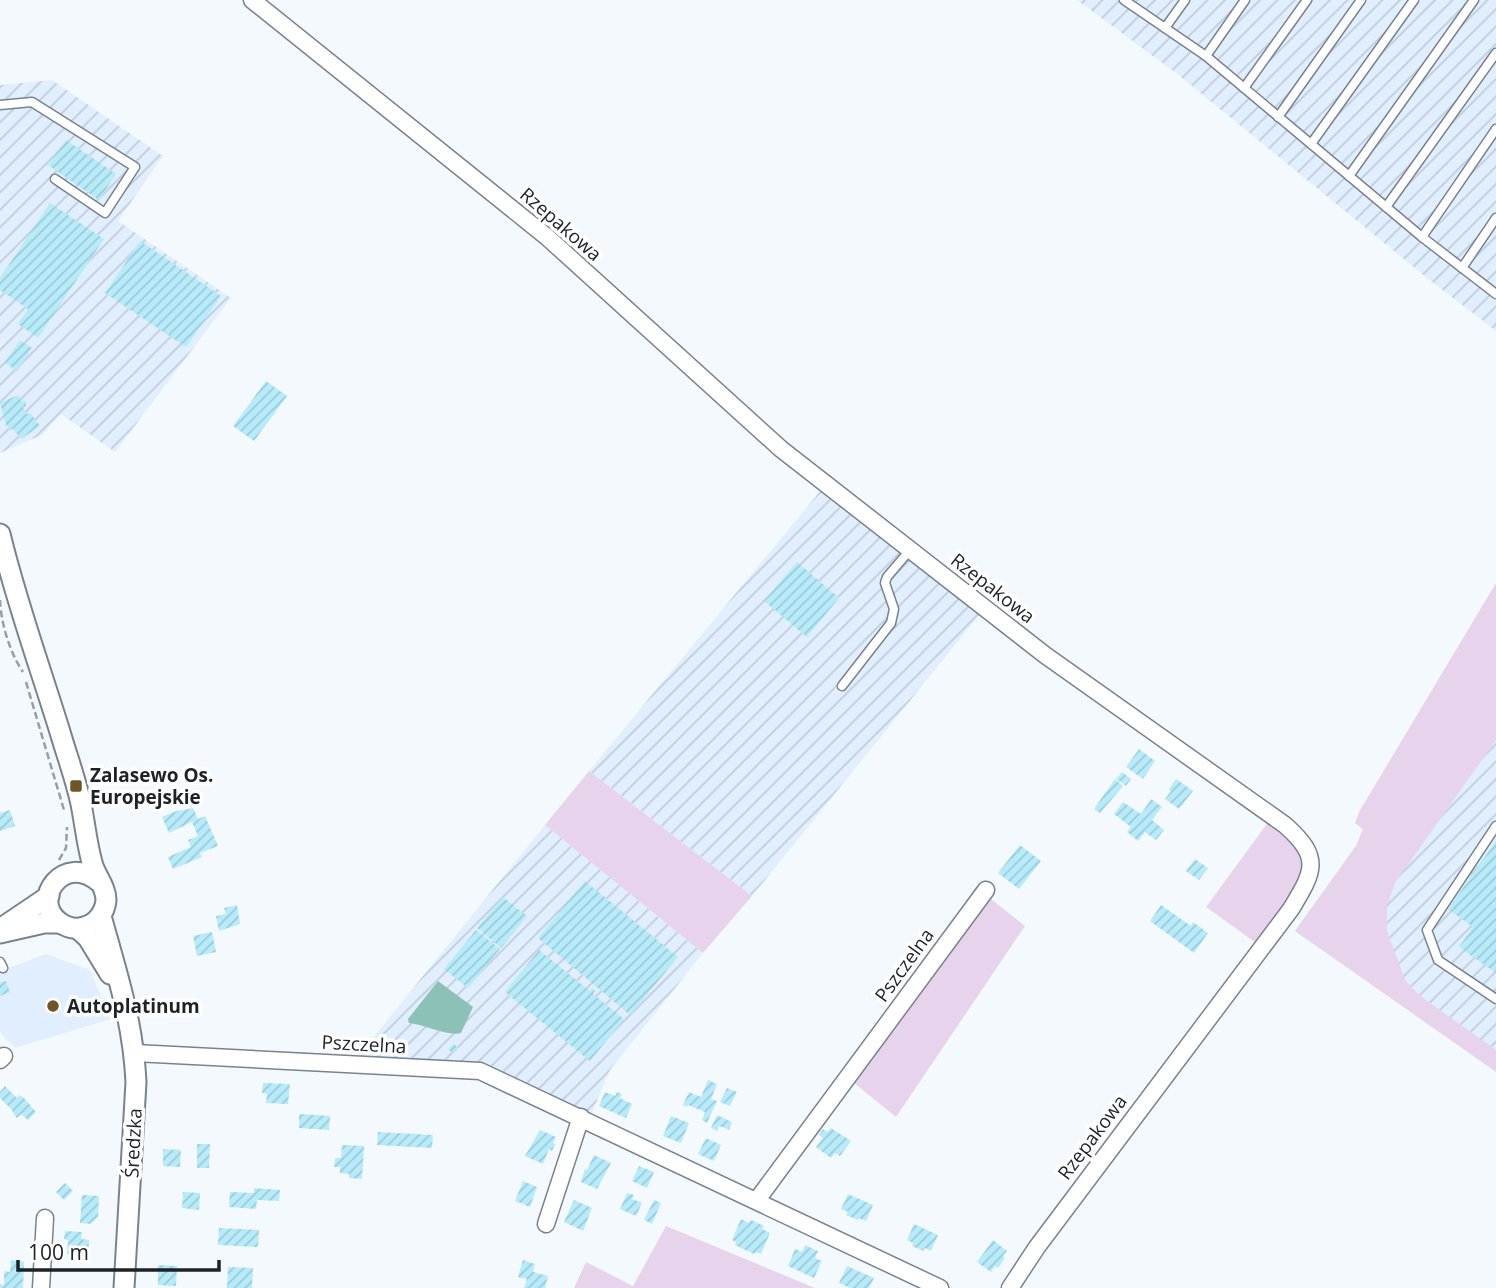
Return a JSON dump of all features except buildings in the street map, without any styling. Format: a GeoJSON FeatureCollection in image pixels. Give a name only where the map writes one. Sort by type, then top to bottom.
{"type":"FeatureCollection","features":[{"type":"Feature","properties":{"kind":"street","name":"Rzepakowa"},"geometry":{"type":"LineString","coordinates":[[252,0],[547,237],[781,449],[1045,655],[1285,825],[1303,841],[1310,859],[1311,876],[1291,909],[1037,1247],[1010,1288]]}},
{"type":"Feature","properties":{"kind":"street"},"geometry":{"type":"LineString","coordinates":[[0,534],[4,566],[80,799],[89,849],[106,898],[101,916],[95,923],[69,926],[44,923],[0,931]]}},
{"type":"Feature","properties":{"kind":"street"},"geometry":{"type":"LineString","coordinates":[[0,931],[49,896],[60,870],[73,862],[80,799]]}},
{"type":"Feature","properties":{"kind":"street"},"geometry":{"type":"LineString","coordinates":[[60,870],[83,872],[99,882]]}},
{"type":"Feature","properties":{"kind":"street","name":"Pszczelna"},"geometry":{"type":"LineString","coordinates":[[757,1200],[986,890]]}},
{"type":"Feature","properties":{"kind":"street"},"geometry":{"type":"LineString","coordinates":[[49,896],[51,911],[69,926]]}},
{"type":"Feature","properties":{"kind":"street","name":"Średzka"},"geometry":{"type":"LineString","coordinates":[[101,916],[131,1026],[135,1053],[136,1082],[124,1288]]}},
{"type":"Feature","properties":{"kind":"street","name":"Średzka"},"geometry":{"type":"LineString","coordinates":[[69,926],[96,949],[124,999]]}},
{"type":"Feature","properties":{"kind":"street","name":"Pszczelna"},"geometry":{"type":"LineString","coordinates":[[135,1053],[480,1071],[940,1288]]}},
{"type":"Feature","properties":{"kind":"street"},"geometry":{"type":"LineString","coordinates":[[546,1224],[581,1117]]}},
{"type":"Feature","properties":{"kind":"street"},"geometry":{"type":"LineString","coordinates":[[41,1288],[45,1218]]}},
{"type":"Feature","properties":{"kind":"lane"},"geometry":{"type":"LineString","coordinates":[[1125,0],[1206,56],[1422,237],[1496,295]]}},
{"type":"Feature","properties":{"kind":"lane"},"geometry":{"type":"LineString","coordinates":[[1165,28],[1185,0]]}},
{"type":"Feature","properties":{"kind":"lane"},"geometry":{"type":"LineString","coordinates":[[1206,56],[1245,0]]}},
{"type":"Feature","properties":{"kind":"lane"},"geometry":{"type":"LineString","coordinates":[[1244,88],[1307,0]]}},
{"type":"Feature","properties":{"kind":"lane"},"geometry":{"type":"LineString","coordinates":[[1278,117],[1362,0]]}},
{"type":"Feature","properties":{"kind":"lane"},"geometry":{"type":"LineString","coordinates":[[1311,144],[1414,0]]}},
{"type":"Feature","properties":{"kind":"lane"},"geometry":{"type":"LineString","coordinates":[[1349,176],[1474,0]]}},
{"type":"Feature","properties":{"kind":"lane"},"geometry":{"type":"LineString","coordinates":[[1386,207],[1496,53]]}},
{"type":"Feature","properties":{"kind":"lane"},"geometry":{"type":"LineString","coordinates":[[0,105],[32,102],[135,167],[105,213],[55,179]]}},
{"type":"Feature","properties":{"kind":"lane"},"geometry":{"type":"LineString","coordinates":[[1422,237],[1496,129]]}},
{"type":"Feature","properties":{"kind":"lane"},"geometry":{"type":"LineString","coordinates":[[1462,268],[1496,218]]}},
{"type":"Feature","properties":{"kind":"lane"},"geometry":{"type":"LineString","coordinates":[[842,686],[891,623],[894,609],[886,589],[887,577],[910,550]]}},
{"type":"Feature","properties":{"kind":"lane"},"geometry":{"type":"LineString","coordinates":[[1496,826],[1427,930],[1438,960],[1496,999]]}},
{"type":"Feature","properties":{"kind":"path"},"geometry":{"type":"LineString","coordinates":[[0,597],[0,611],[5,629],[16,664],[23,671],[66,815]]}},
{"type":"Feature","properties":{"kind":"path"},"geometry":{"type":"LineString","coordinates":[[60,870],[66,848],[67,822]]}},
{"type":"Feature","properties":{"kind":"shaded area"},"geometry":{"type":"Polygon","coordinates":[[[1077,0],[1496,0],[1496,331],[1176,73],[1077,0]]]}},
{"type":"Feature","properties":{"kind":"shaded area"},"geometry":{"type":"Polygon","coordinates":[[[52,80],[163,156],[118,221],[231,298],[115,452],[61,414],[42,435],[0,453],[0,85],[52,80]]]}},
{"type":"Feature","properties":{"kind":"shaded area"},"geometry":{"type":"Polygon","coordinates":[[[822,489],[980,614],[752,896],[589,771],[822,489]]]}},
{"type":"Feature","properties":{"kind":"shaded area"},"geometry":{"type":"Polygon","coordinates":[[[1496,583],[1496,740],[1395,883],[1387,906],[1387,931],[1405,980],[1419,995],[1496,1050],[1496,1072],[1295,931],[1356,846],[1363,829],[1355,823],[1359,812],[1496,583]]]}},
{"type":"Feature","properties":{"kind":"shaded area"},"geometry":{"type":"Polygon","coordinates":[[[1496,584],[1496,1071],[1295,931],[1356,846],[1363,829],[1355,823],[1496,584]]]}},
{"type":"Feature","properties":{"kind":"shaded area"},"geometry":{"type":"Polygon","coordinates":[[[589,771],[752,896],[703,953],[545,825],[589,771]]]}},
{"type":"Feature","properties":{"kind":"shaded area"},"geometry":{"type":"Polygon","coordinates":[[[1269,821],[1296,841],[1301,864],[1300,881],[1259,945],[1206,907],[1269,821]]]}},
{"type":"Feature","properties":{"kind":"shaded area"},"geometry":{"type":"Polygon","coordinates":[[[545,825],[703,953],[610,1070],[591,1115],[484,1067],[356,1059],[545,825]]]}},
{"type":"Feature","properties":{"kind":"shaded area"},"geometry":{"type":"Polygon","coordinates":[[[976,887],[1025,926],[896,1117],[854,1083],[839,1082],[976,887]]]}},
{"type":"Feature","properties":{"kind":"shaded area","name":"Autoplatinum"},"geometry":{"type":"Polygon","coordinates":[[[46,954],[90,970],[111,1019],[15,1048],[0,1030],[0,971],[46,954]]]}},
{"type":"Feature","properties":{"kind":"shaded area"},"geometry":{"type":"Polygon","coordinates":[[[438,981],[473,1007],[461,1033],[409,1023],[408,1019],[438,981]]]}},
{"type":"Feature","properties":{"kind":"shaded area"},"geometry":{"type":"Polygon","coordinates":[[[666,1226],[815,1288],[574,1288],[586,1262],[633,1286],[666,1226]]]}},
{"type":"Feature","properties":{"kind":"place","name":"Zalasewo Os. Europejskie"},"geometry":{"type":"Point","coordinates":[76,786]}},
{"type":"Feature","properties":{"kind":"place","name":"Autoplatinum"},"geometry":{"type":"Point","coordinates":[53,1006]}}]}
